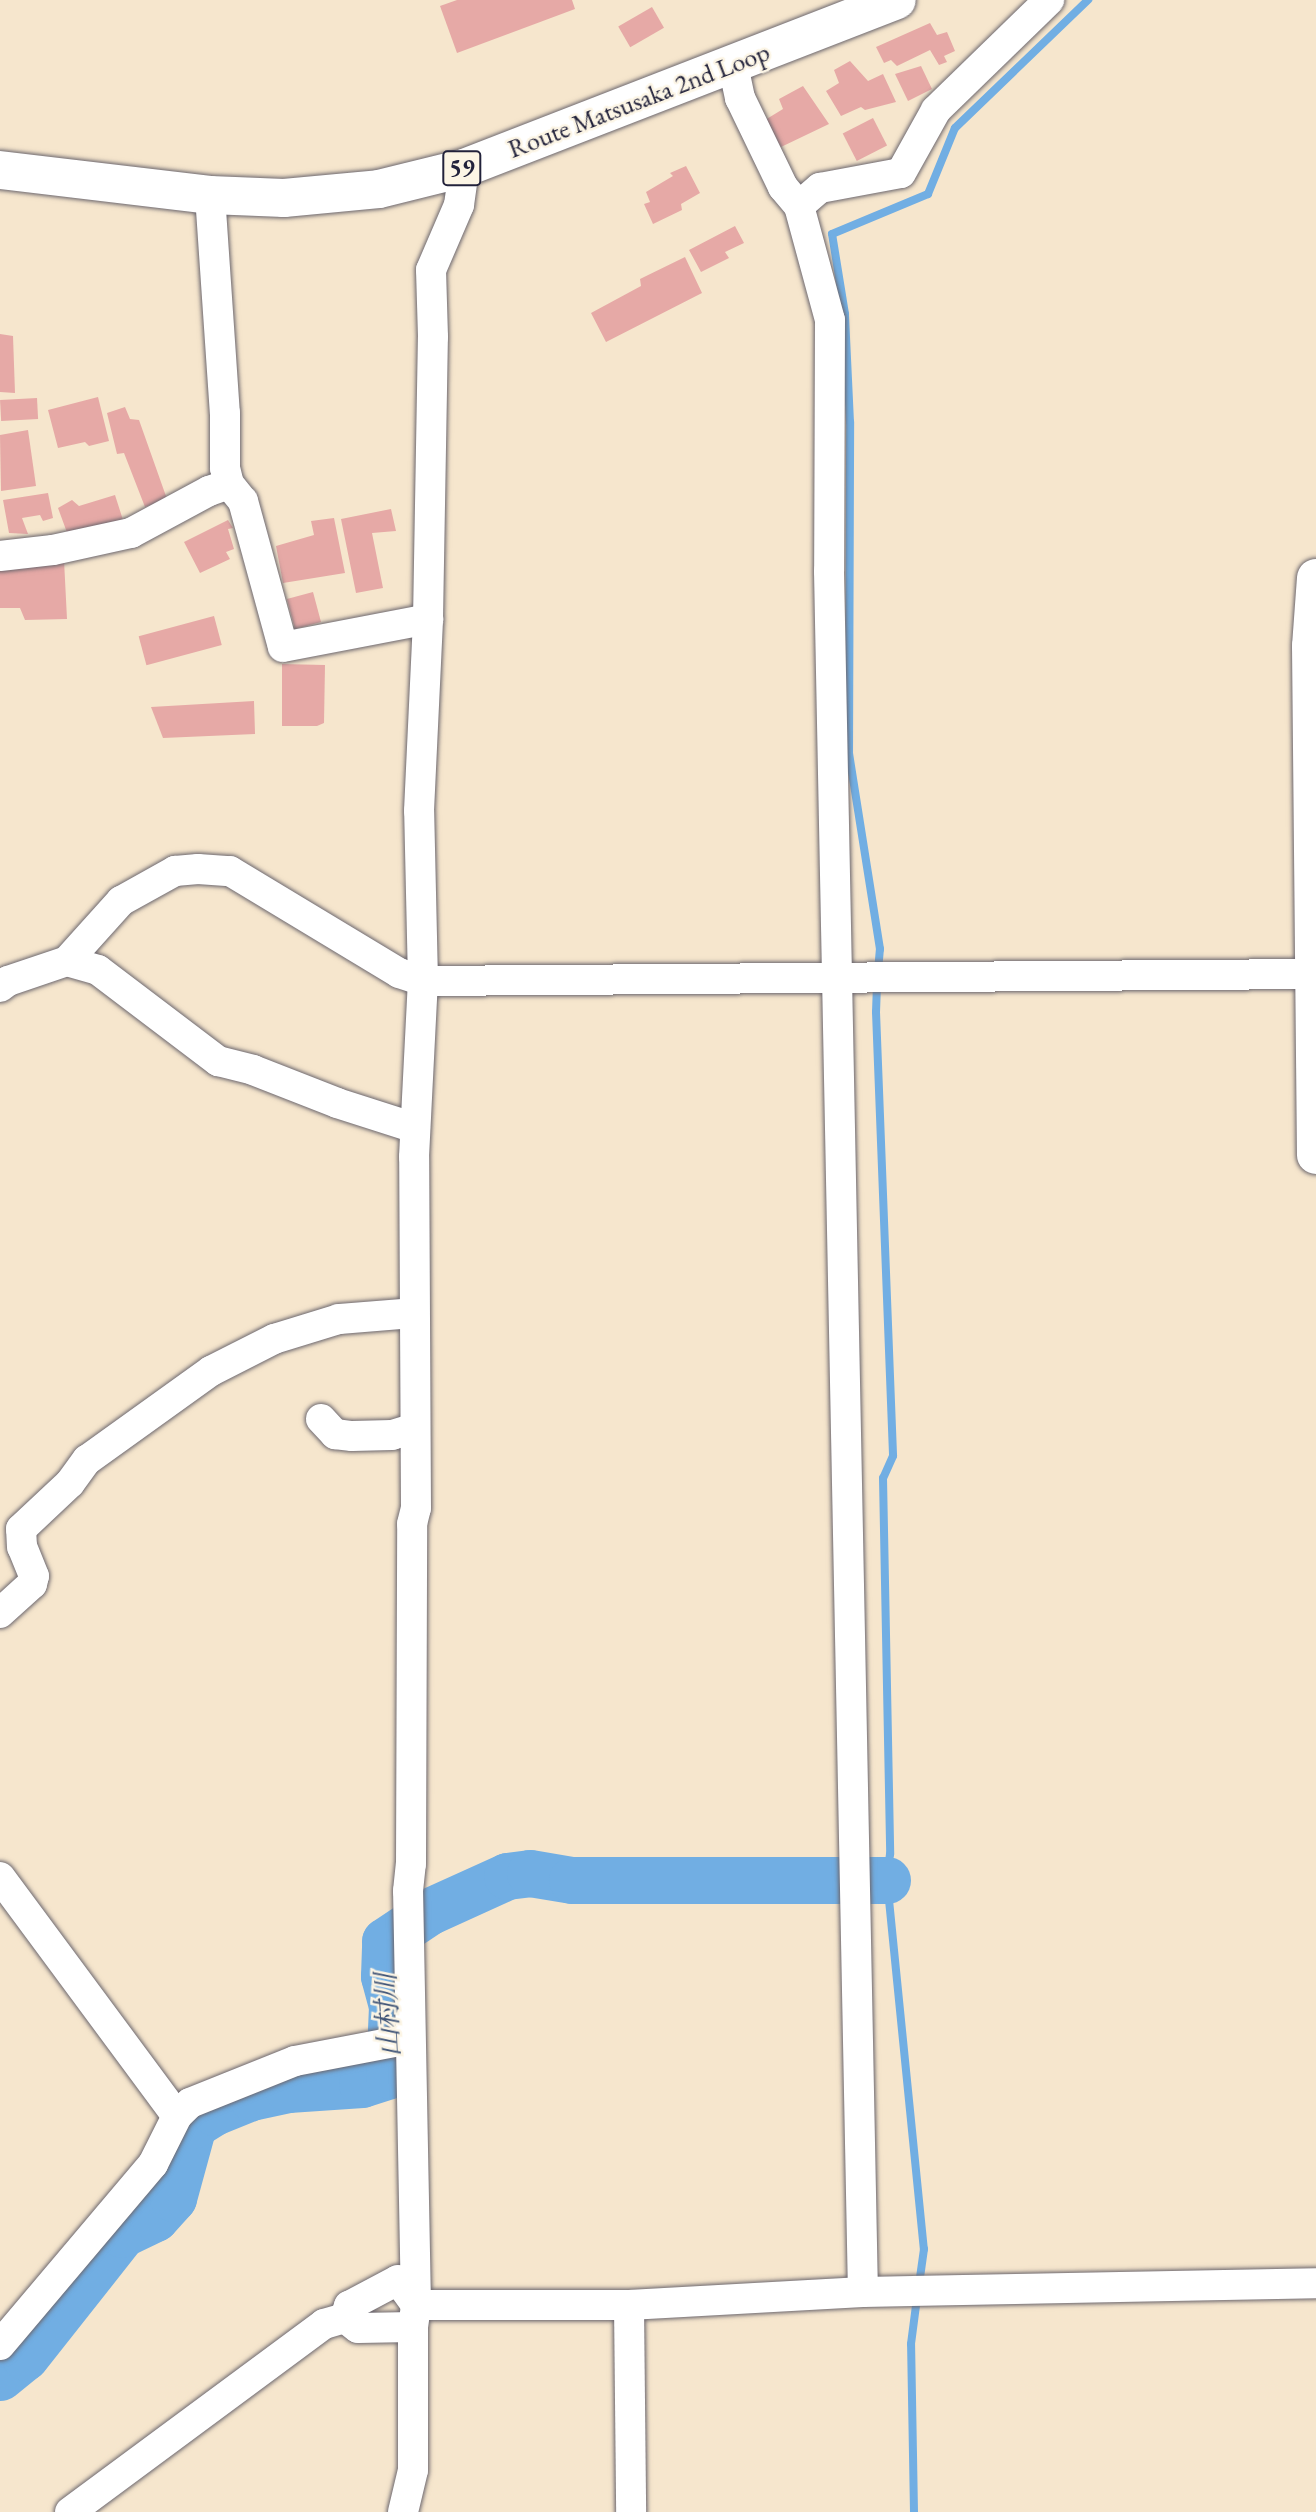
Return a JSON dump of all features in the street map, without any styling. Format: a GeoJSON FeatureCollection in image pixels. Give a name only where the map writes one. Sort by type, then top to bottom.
{"type":"FeatureCollection","features":[{"type":"Feature","properties":{"kind":"main road","name":"Route Matsusaka 2nd Loop"},"geometry":{"type":"LineString","coordinates":[[0,170],[210,195],[284,198],[380,189],[464,168],[897,0]]}},
{"type":"Feature","properties":{"kind":"main road"},"geometry":{"type":"LineString","coordinates":[[1316,578],[1311,646],[1316,1155]]}},
{"type":"Feature","properties":{"kind":"street"},"geometry":{"type":"LineString","coordinates":[[799,206],[820,188],[901,173],[936,110],[1049,0]]}},
{"type":"Feature","properties":{"kind":"street"},"geometry":{"type":"LineString","coordinates":[[733,65],[740,98],[783,187],[799,206],[830,320],[829,571],[863,2292]]}},
{"type":"Feature","properties":{"kind":"street"},"geometry":{"type":"LineString","coordinates":[[402,2512],[413,2470],[414,2316],[408,1891],[411,1864],[415,1428],[412,1313],[415,1128],[423,981],[419,811],[428,619],[433,337],[431,270],[459,205],[464,168]]}},
{"type":"Feature","properties":{"kind":"street"},"geometry":{"type":"LineString","coordinates":[[210,195],[225,413],[225,468],[229,484],[243,501],[283,647],[409,620],[428,619]]}},
{"type":"Feature","properties":{"kind":"street"},"geometry":{"type":"LineString","coordinates":[[0,556],[53,550],[131,533],[209,491],[229,484]]}},
{"type":"Feature","properties":{"kind":"street"},"geometry":{"type":"LineString","coordinates":[[0,988],[8,981],[67,961],[121,901],[175,871],[209,869],[230,871],[399,973],[423,981],[1314,974]]}},
{"type":"Feature","properties":{"kind":"street"},"geometry":{"type":"LineString","coordinates":[[67,961],[98,970],[218,1061],[253,1070],[337,1104],[415,1128]]}},
{"type":"Feature","properties":{"kind":"street"},"geometry":{"type":"LineString","coordinates":[[0,1613],[32,1584],[34,1576],[10,1527],[70,1483],[87,1460],[211,1371],[274,1339],[339,1319],[412,1313]]}},
{"type":"Feature","properties":{"kind":"street"},"geometry":{"type":"LineString","coordinates":[[321,1419],[335,1434],[352,1436],[392,1435],[415,1428]]}},
{"type":"Feature","properties":{"kind":"street"},"geometry":{"type":"LineString","coordinates":[[0,1877],[177,2116]]}},
{"type":"Feature","properties":{"kind":"street"},"geometry":{"type":"LineString","coordinates":[[0,2345],[153,2164],[177,2116],[190,2103],[295,2062],[410,2039]]}},
{"type":"Feature","properties":{"kind":"street"},"geometry":{"type":"LineString","coordinates":[[345,2318],[349,2306],[398,2280],[414,2316]]}},
{"type":"Feature","properties":{"kind":"street"},"geometry":{"type":"LineString","coordinates":[[345,2318],[358,2328],[414,2316],[863,2292],[1316,2283]]}},
{"type":"Feature","properties":{"kind":"street"},"geometry":{"type":"LineString","coordinates":[[629,2305],[631,2512]]}},
{"type":"Feature","properties":{"kind":"street"},"geometry":{"type":"LineString","coordinates":[[70,2512],[112,2484],[324,2324],[345,2318]]}},
{"type":"Feature","properties":{"kind":"building"},"geometry":{"type":"Polygon","coordinates":[[[457,0],[572,0],[575,9],[457,53],[440,6],[457,0]]]}},
{"type":"Feature","properties":{"kind":"building"},"geometry":{"type":"Polygon","coordinates":[[[652,7],[664,28],[630,47],[618,26],[652,7]]]}},
{"type":"Feature","properties":{"kind":"building"},"geometry":{"type":"Polygon","coordinates":[[[930,23],[937,35],[947,32],[955,51],[944,56],[947,62],[939,65],[930,50],[897,66],[891,60],[884,63],[876,47],[930,23]]]}},
{"type":"Feature","properties":{"kind":"building"},"geometry":{"type":"Polygon","coordinates":[[[850,61],[868,81],[883,74],[896,102],[865,110],[861,107],[841,116],[826,91],[839,83],[834,70],[850,61]]]}},
{"type":"Feature","properties":{"kind":"building"},"geometry":{"type":"Polygon","coordinates":[[[921,66],[932,89],[908,101],[895,74],[921,66]]]}},
{"type":"Feature","properties":{"kind":"building"},"geometry":{"type":"Polygon","coordinates":[[[803,86],[829,124],[781,147],[765,120],[783,109],[779,99],[803,86]]]}},
{"type":"Feature","properties":{"kind":"building"},"geometry":{"type":"Polygon","coordinates":[[[873,118],[887,146],[857,161],[843,133],[873,118]]]}},
{"type":"Feature","properties":{"kind":"building"},"geometry":{"type":"Polygon","coordinates":[[[686,166],[700,193],[681,204],[682,210],[653,224],[644,204],[650,202],[646,192],[673,176],[670,173],[686,166]]]}},
{"type":"Feature","properties":{"kind":"building"},"geometry":{"type":"Polygon","coordinates":[[[735,226],[744,243],[725,252],[729,258],[701,272],[689,250],[735,226]]]}},
{"type":"Feature","properties":{"kind":"building"},"geometry":{"type":"Polygon","coordinates":[[[685,257],[702,293],[606,342],[591,313],[641,286],[640,279],[685,257]]]}},
{"type":"Feature","properties":{"kind":"building"},"geometry":{"type":"Polygon","coordinates":[[[0,334],[13,336],[15,393],[0,392],[0,334]]]}},
{"type":"Feature","properties":{"kind":"building"},"geometry":{"type":"Polygon","coordinates":[[[98,397],[109,441],[89,446],[85,442],[58,448],[48,410],[98,397]]]}},
{"type":"Feature","properties":{"kind":"building"},"geometry":{"type":"Polygon","coordinates":[[[37,398],[38,419],[1,421],[0,400],[37,398]]]}},
{"type":"Feature","properties":{"kind":"building"},"geometry":{"type":"Polygon","coordinates":[[[125,407],[130,419],[139,420],[167,499],[145,507],[124,453],[117,454],[107,413],[125,407]]]}},
{"type":"Feature","properties":{"kind":"building"},"geometry":{"type":"Polygon","coordinates":[[[28,430],[36,486],[1,491],[0,435],[28,430]]]}},
{"type":"Feature","properties":{"kind":"building"},"geometry":{"type":"Polygon","coordinates":[[[48,493],[53,518],[43,521],[40,515],[22,518],[28,534],[9,533],[3,500],[48,493]]]}},
{"type":"Feature","properties":{"kind":"building"},"geometry":{"type":"Polygon","coordinates":[[[115,495],[123,520],[69,538],[58,508],[72,500],[79,506],[115,495]]]}},
{"type":"Feature","properties":{"kind":"building"},"geometry":{"type":"Polygon","coordinates":[[[391,509],[396,531],[372,533],[383,588],[356,593],[341,519],[391,509]]]}},
{"type":"Feature","properties":{"kind":"building"},"geometry":{"type":"Polygon","coordinates":[[[334,518],[345,573],[283,583],[276,546],[314,535],[311,521],[334,518]]]}},
{"type":"Feature","properties":{"kind":"building"},"geometry":{"type":"Polygon","coordinates":[[[228,520],[233,528],[228,529],[234,549],[226,552],[230,559],[200,573],[184,542],[228,520]]]}},
{"type":"Feature","properties":{"kind":"building"},"geometry":{"type":"Polygon","coordinates":[[[64,560],[67,619],[25,620],[20,608],[0,608],[0,569],[64,560]]]}},
{"type":"Feature","properties":{"kind":"building"},"geometry":{"type":"Polygon","coordinates":[[[313,592],[321,622],[295,629],[287,599],[313,592]]]}},
{"type":"Feature","properties":{"kind":"building"},"geometry":{"type":"Polygon","coordinates":[[[214,616],[222,645],[146,665],[139,636],[214,616]]]}},
{"type":"Feature","properties":{"kind":"building"},"geometry":{"type":"Polygon","coordinates":[[[282,664],[325,665],[324,723],[317,726],[282,726],[282,664]]]}},
{"type":"Feature","properties":{"kind":"building"},"geometry":{"type":"Polygon","coordinates":[[[254,701],[255,734],[163,738],[151,707],[254,701]]]}},
{"type":"Feature","properties":{"kind":"waterway"},"geometry":{"type":"LineString","coordinates":[[878,971],[880,949],[849,753],[850,422],[845,314],[832,234],[928,194],[955,128],[1088,0]]}},
{"type":"Feature","properties":{"kind":"waterway"},"geometry":{"type":"LineString","coordinates":[[877,984],[893,1456],[883,1478],[890,1854],[887,1880],[924,2249],[919,2285]]}},
{"type":"Feature","properties":{"kind":"waterway","name":"山村川"},"geometry":{"type":"LineString","coordinates":[[0,2377],[25,2357],[122,2234],[155,2218],[173,2198],[193,2125],[214,2112],[251,2097],[288,2089],[362,2084],[389,2075],[392,2006],[384,1976],[385,1941],[430,1911],[507,1876],[530,1873],[572,1880],[887,1880]]}},
{"type":"Feature","properties":{"kind":"waterway"},"geometry":{"type":"LineString","coordinates":[[914,2512],[911,2344],[917,2298]]}}]}
